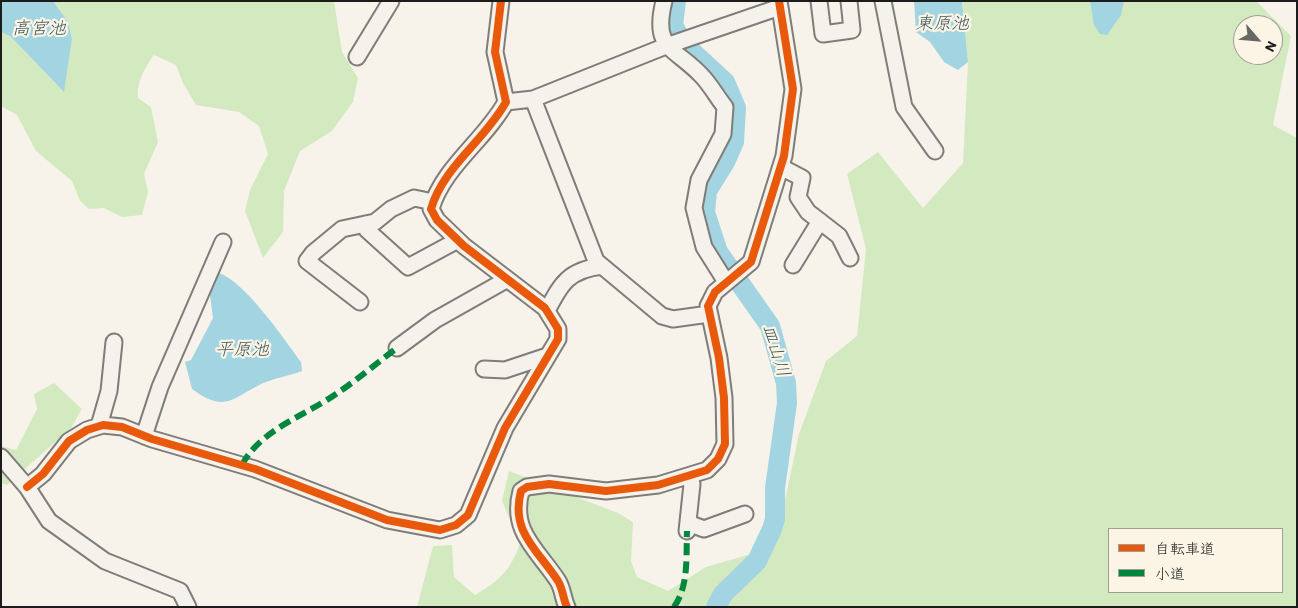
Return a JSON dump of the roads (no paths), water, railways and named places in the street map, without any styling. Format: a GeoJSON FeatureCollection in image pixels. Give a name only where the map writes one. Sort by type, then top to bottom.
{"type":"FeatureCollection","features":[{"type":"Feature","properties":{"kind":"street"},"geometry":{"type":"LineString","coordinates":[[357,57],[391,1]]}},
{"type":"Feature","properties":{"kind":"street"},"geometry":{"type":"LineString","coordinates":[[27,487],[43,474],[69,441],[99,426],[122,427],[144,436],[255,469],[386,520],[440,530],[456,524],[468,515],[505,428],[558,339],[558,328],[547,311],[458,240],[437,220],[431,209],[436,192],[496,120],[506,102],[495,52],[501,1]]}},
{"type":"Feature","properties":{"kind":"street"},"geometry":{"type":"LineString","coordinates":[[664,1],[661,25],[666,46],[701,76],[724,107],[723,134],[698,180],[694,208],[704,247],[726,282]]}},
{"type":"Feature","properties":{"kind":"street"},"geometry":{"type":"LineString","coordinates":[[819,1],[823,34],[852,30],[849,1]]}},
{"type":"Feature","properties":{"kind":"street"},"geometry":{"type":"LineString","coordinates":[[883,1],[904,106],[935,151]]}},
{"type":"Feature","properties":{"kind":"street"},"geometry":{"type":"LineString","coordinates":[[506,102],[533,99],[666,46],[780,4],[793,89],[781,167],[751,262],[715,292],[708,306],[719,358],[724,398],[725,444],[718,459],[707,470],[658,485],[606,491],[550,484],[527,487],[521,491],[516,513],[524,534],[559,583],[567,607]]}},
{"type":"Feature","properties":{"kind":"street"},"geometry":{"type":"LineString","coordinates":[[533,99],[596,261],[649,308],[662,316],[673,318],[709,314]]}},
{"type":"Feature","properties":{"kind":"street"},"geometry":{"type":"LineString","coordinates":[[781,167],[802,178],[798,197],[808,212],[839,236],[850,258]]}},
{"type":"Feature","properties":{"kind":"street"},"geometry":{"type":"LineString","coordinates":[[360,302],[307,261],[313,253],[342,229],[375,222],[391,209],[414,198],[432,202]]}},
{"type":"Feature","properties":{"kind":"street"},"geometry":{"type":"LineString","coordinates":[[793,265],[820,221]]}},
{"type":"Feature","properties":{"kind":"street"},"geometry":{"type":"LineString","coordinates":[[364,224],[367,230],[408,267],[458,240]]}},
{"type":"Feature","properties":{"kind":"street"},"geometry":{"type":"LineString","coordinates":[[144,436],[160,388],[223,242]]}},
{"type":"Feature","properties":{"kind":"street"},"geometry":{"type":"LineString","coordinates":[[547,311],[565,281],[576,272],[602,266]]}},
{"type":"Feature","properties":{"kind":"street"},"geometry":{"type":"LineString","coordinates":[[397,348],[435,320],[506,280]]}},
{"type":"Feature","properties":{"kind":"street"},"geometry":{"type":"LineString","coordinates":[[99,426],[109,391],[114,342]]}},
{"type":"Feature","properties":{"kind":"street"},"geometry":{"type":"LineString","coordinates":[[484,369],[505,370],[547,356]]}},
{"type":"Feature","properties":{"kind":"street"},"geometry":{"type":"LineString","coordinates":[[1,457],[27,487],[49,521],[105,560],[180,591],[188,607]]}},
{"type":"Feature","properties":{"kind":"street"},"geometry":{"type":"LineString","coordinates":[[689,477],[692,484],[687,527],[704,529],[745,514]]}},
{"type":"Feature","properties":{"kind":"water","name":"高宮池"},"geometry":{"type":"Polygon","coordinates":[[[1,1],[53,1],[68,22],[72,39],[64,92],[10,36],[1,32],[1,1]]]}},
{"type":"Feature","properties":{"kind":"water","name":"東原池"},"geometry":{"type":"Polygon","coordinates":[[[914,1],[962,1],[968,62],[958,70],[944,62],[930,42],[916,32],[914,1]]]}},
{"type":"Feature","properties":{"kind":"water"},"geometry":{"type":"Polygon","coordinates":[[[1090,1],[1124,1],[1121,15],[1107,35],[1100,34],[1094,25],[1090,1]]]}},
{"type":"Feature","properties":{"kind":"water","name":"平原池"},"geometry":{"type":"Polygon","coordinates":[[[217,272],[228,277],[239,286],[263,311],[301,362],[302,371],[261,384],[228,401],[212,400],[192,389],[185,362],[191,360],[213,318],[210,295],[217,272]]]}},
{"type":"Feature","properties":{"kind":"waterway","name":"皿山川"},"geometry":{"type":"LineString","coordinates":[[676,1],[673,25],[678,34],[686,46],[725,82],[736,108],[734,142],[725,162],[707,191],[705,212],[718,252],[770,326],[786,383],[787,403],[775,488],[775,519],[772,529],[757,561],[723,594],[716,607]]}}]}
